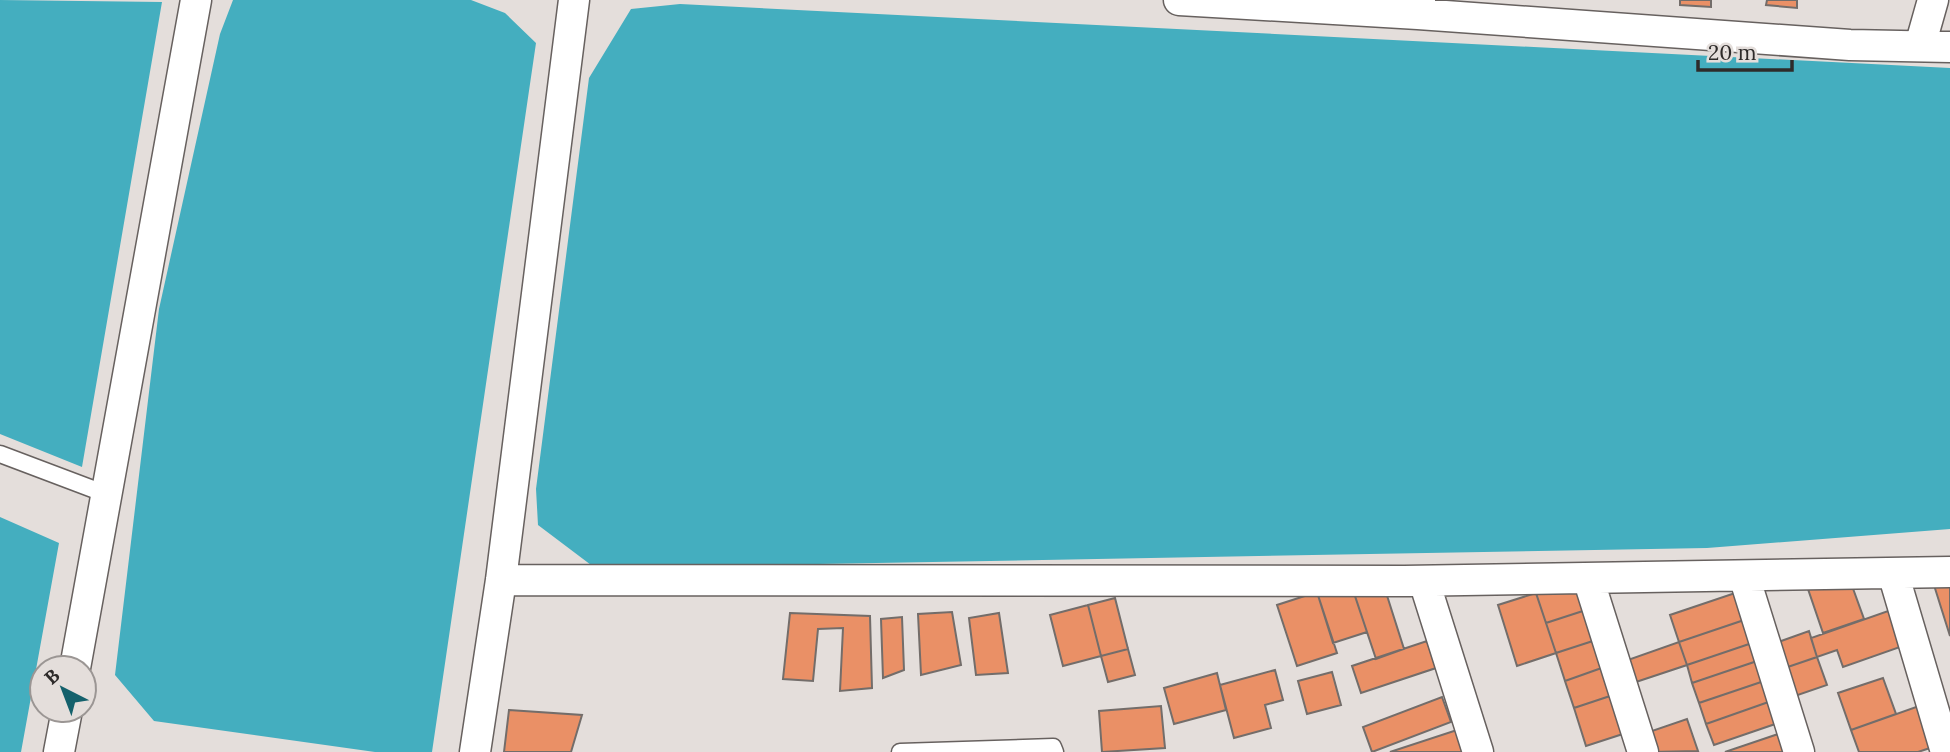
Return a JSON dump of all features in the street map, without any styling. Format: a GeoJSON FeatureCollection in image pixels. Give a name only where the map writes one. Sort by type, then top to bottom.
{"type":"FeatureCollection","features":[{"type":"Feature","properties":{"kind":"street"},"geometry":{"type":"LineString","coordinates":[[77,654],[196,0]]}},
{"type":"Feature","properties":{"kind":"street"},"geometry":{"type":"LineString","coordinates":[[475,752],[501,580],[574,0]]}},
{"type":"Feature","properties":{"kind":"street"},"geometry":{"type":"LineString","coordinates":[[1179,0],[1419,7],[1850,45],[1950,47]]}},
{"type":"Feature","properties":{"kind":"street"},"geometry":{"type":"LineString","coordinates":[[1920,46],[1933,0]]}},
{"type":"Feature","properties":{"kind":"street"},"geometry":{"type":"LineString","coordinates":[[501,580],[1424,581],[1950,572]]}},
{"type":"Feature","properties":{"kind":"street"},"geometry":{"type":"LineString","coordinates":[[1893,573],[1946,752]]}},
{"type":"Feature","properties":{"kind":"street"},"geometry":{"type":"LineString","coordinates":[[1744,576],[1799,752]]}},
{"type":"Feature","properties":{"kind":"street"},"geometry":{"type":"LineString","coordinates":[[1588,578],[1643,752]]}},
{"type":"Feature","properties":{"kind":"street"},"geometry":{"type":"LineString","coordinates":[[1424,581],[1478,752]]}},
{"type":"Feature","properties":{"kind":"street"},"geometry":{"type":"LineString","coordinates":[[60,752],[65,724]]}},
{"type":"Feature","properties":{"kind":"lane"},"geometry":{"type":"LineString","coordinates":[[0,454],[106,494]]}},
{"type":"Feature","properties":{"kind":"lane"},"geometry":{"type":"LineString","coordinates":[[900,752],[1053,747],[1055,752]]}},
{"type":"Feature","properties":{"kind":"water"},"geometry":{"type":"Polygon","coordinates":[[[0,0],[162,2],[82,467],[0,434],[0,0]]]}},
{"type":"Feature","properties":{"kind":"water"},"geometry":{"type":"Polygon","coordinates":[[[233,0],[471,0],[505,13],[536,43],[432,752],[375,752],[154,721],[115,675],[159,309],[220,34],[233,0]]]}},
{"type":"Feature","properties":{"kind":"water"},"geometry":{"type":"Polygon","coordinates":[[[680,4],[1950,68],[1950,529],[1707,548],[595,568],[538,525],[536,489],[589,78],[631,9],[680,4]]]}},
{"type":"Feature","properties":{"kind":"water"},"geometry":{"type":"Polygon","coordinates":[[[0,517],[59,543],[39,654],[28,654],[28,714],[21,752],[0,752],[0,517]]]}},
{"type":"Feature","properties":{"kind":"building"},"geometry":{"type":"Polygon","coordinates":[[[1680,0],[1711,0],[1711,7],[1680,5],[1680,0]]]}},
{"type":"Feature","properties":{"kind":"building"},"geometry":{"type":"Polygon","coordinates":[[[1767,0],[1797,0],[1797,8],[1766,5],[1767,0]]]}},
{"type":"Feature","properties":{"kind":"building"},"geometry":{"type":"Polygon","coordinates":[[[1950,577],[1950,636],[1933,582],[1950,577]]]}},
{"type":"Feature","properties":{"kind":"building"},"geometry":{"type":"Polygon","coordinates":[[[1383,583],[1404,649],[1376,659],[1354,593],[1383,583]]]}},
{"type":"Feature","properties":{"kind":"building"},"geometry":{"type":"Polygon","coordinates":[[[1851,583],[1864,619],[1823,633],[1808,589],[1851,583]]]}},
{"type":"Feature","properties":{"kind":"building"},"geometry":{"type":"Polygon","coordinates":[[[1585,588],[1592,608],[1546,623],[1536,593],[1585,588]]]}},
{"type":"Feature","properties":{"kind":"building"},"geometry":{"type":"Polygon","coordinates":[[[1741,591],[1750,618],[1679,642],[1670,615],[1741,591]]]}},
{"type":"Feature","properties":{"kind":"building"},"geometry":{"type":"Polygon","coordinates":[[[1317,592],[1354,593],[1367,632],[1333,643],[1317,592]]]}},
{"type":"Feature","properties":{"kind":"building"},"geometry":{"type":"Polygon","coordinates":[[[1317,592],[1337,653],[1297,666],[1277,605],[1317,592]]]}},
{"type":"Feature","properties":{"kind":"building"},"geometry":{"type":"Polygon","coordinates":[[[1536,593],[1556,653],[1517,666],[1498,605],[1536,593]]]}},
{"type":"Feature","properties":{"kind":"building"},"geometry":{"type":"Polygon","coordinates":[[[1115,598],[1128,649],[1101,656],[1088,605],[1115,598]]]}},
{"type":"Feature","properties":{"kind":"building"},"geometry":{"type":"Polygon","coordinates":[[[1088,605],[1101,656],[1063,666],[1050,615],[1088,605]]]}},
{"type":"Feature","properties":{"kind":"building"},"geometry":{"type":"Polygon","coordinates":[[[1592,608],[1602,638],[1556,653],[1546,623],[1592,608]]]}},
{"type":"Feature","properties":{"kind":"building"},"geometry":{"type":"Polygon","coordinates":[[[1891,610],[1903,646],[1843,667],[1837,650],[1817,657],[1811,638],[1891,610]]]}},
{"type":"Feature","properties":{"kind":"building"},"geometry":{"type":"Polygon","coordinates":[[[952,612],[961,665],[921,675],[918,614],[952,612]]]}},
{"type":"Feature","properties":{"kind":"building"},"geometry":{"type":"Polygon","coordinates":[[[790,613],[870,616],[872,688],[840,691],[843,628],[818,629],[813,681],[783,679],[790,613]]]}},
{"type":"Feature","properties":{"kind":"building"},"geometry":{"type":"Polygon","coordinates":[[[999,613],[1008,673],[976,675],[969,618],[999,613]]]}},
{"type":"Feature","properties":{"kind":"building"},"geometry":{"type":"Polygon","coordinates":[[[902,617],[904,670],[883,678],[881,619],[902,617]]]}},
{"type":"Feature","properties":{"kind":"building"},"geometry":{"type":"Polygon","coordinates":[[[1750,618],[1758,641],[1687,665],[1679,642],[1750,618]]]}},
{"type":"Feature","properties":{"kind":"building"},"geometry":{"type":"Polygon","coordinates":[[[1809,631],[1817,657],[1779,670],[1770,645],[1809,631]]]}},
{"type":"Feature","properties":{"kind":"building"},"geometry":{"type":"Polygon","coordinates":[[[1602,638],[1610,665],[1565,681],[1556,653],[1602,638]]]}},
{"type":"Feature","properties":{"kind":"building"},"geometry":{"type":"Polygon","coordinates":[[[1427,641],[1436,668],[1361,693],[1352,666],[1427,641]]]}},
{"type":"Feature","properties":{"kind":"building"},"geometry":{"type":"Polygon","coordinates":[[[1758,641],[1763,659],[1692,683],[1687,665],[1758,641]]]}},
{"type":"Feature","properties":{"kind":"building"},"geometry":{"type":"Polygon","coordinates":[[[1679,642],[1687,665],[1630,684],[1622,662],[1679,642]]]}},
{"type":"Feature","properties":{"kind":"building"},"geometry":{"type":"Polygon","coordinates":[[[1128,649],[1135,675],[1108,682],[1101,656],[1128,649]]]}},
{"type":"Feature","properties":{"kind":"building"},"geometry":{"type":"Polygon","coordinates":[[[1817,657],[1827,685],[1789,698],[1779,670],[1817,657]]]}},
{"type":"Feature","properties":{"kind":"building"},"geometry":{"type":"Polygon","coordinates":[[[1763,659],[1770,679],[1699,703],[1692,683],[1763,659]]]}},
{"type":"Feature","properties":{"kind":"building"},"geometry":{"type":"Polygon","coordinates":[[[1610,665],[1619,693],[1574,708],[1565,681],[1610,665]]]}},
{"type":"Feature","properties":{"kind":"building"},"geometry":{"type":"Polygon","coordinates":[[[1275,670],[1283,700],[1265,705],[1271,728],[1234,738],[1220,685],[1275,670]]]}},
{"type":"Feature","properties":{"kind":"building"},"geometry":{"type":"Polygon","coordinates":[[[1332,672],[1341,705],[1307,714],[1298,681],[1332,672]]]}},
{"type":"Feature","properties":{"kind":"building"},"geometry":{"type":"Polygon","coordinates":[[[1217,673],[1226,710],[1174,724],[1164,688],[1217,673]]]}},
{"type":"Feature","properties":{"kind":"building"},"geometry":{"type":"Polygon","coordinates":[[[1883,678],[1896,714],[1851,730],[1838,693],[1883,678]]]}},
{"type":"Feature","properties":{"kind":"building"},"geometry":{"type":"Polygon","coordinates":[[[1770,679],[1777,699],[1706,724],[1699,703],[1770,679]]]}},
{"type":"Feature","properties":{"kind":"building"},"geometry":{"type":"Polygon","coordinates":[[[1619,693],[1632,731],[1586,746],[1574,708],[1619,693]]]}},
{"type":"Feature","properties":{"kind":"building"},"geometry":{"type":"Polygon","coordinates":[[[1442,697],[1451,722],[1372,752],[1363,727],[1442,697]]]}},
{"type":"Feature","properties":{"kind":"building"},"geometry":{"type":"Polygon","coordinates":[[[1777,699],[1784,721],[1714,745],[1706,724],[1777,699]]]}},
{"type":"Feature","properties":{"kind":"building"},"geometry":{"type":"Polygon","coordinates":[[[1161,706],[1165,748],[1102,752],[1099,711],[1161,706]]]}},
{"type":"Feature","properties":{"kind":"building"},"geometry":{"type":"Polygon","coordinates":[[[1919,706],[1933,747],[1918,752],[1859,752],[1851,730],[1919,706]]]}},
{"type":"Feature","properties":{"kind":"building"},"geometry":{"type":"Polygon","coordinates":[[[509,710],[582,715],[571,752],[504,752],[509,710]]]}},
{"type":"Feature","properties":{"kind":"building"},"geometry":{"type":"Polygon","coordinates":[[[1687,719],[1698,751],[1650,752],[1643,734],[1687,719]]]}},
{"type":"Feature","properties":{"kind":"building"},"geometry":{"type":"Polygon","coordinates":[[[1460,729],[1468,752],[1390,752],[1460,729]]]}},
{"type":"Feature","properties":{"kind":"building"},"geometry":{"type":"Polygon","coordinates":[[[1787,731],[1795,752],[1725,752],[1787,731]]]}}]}
